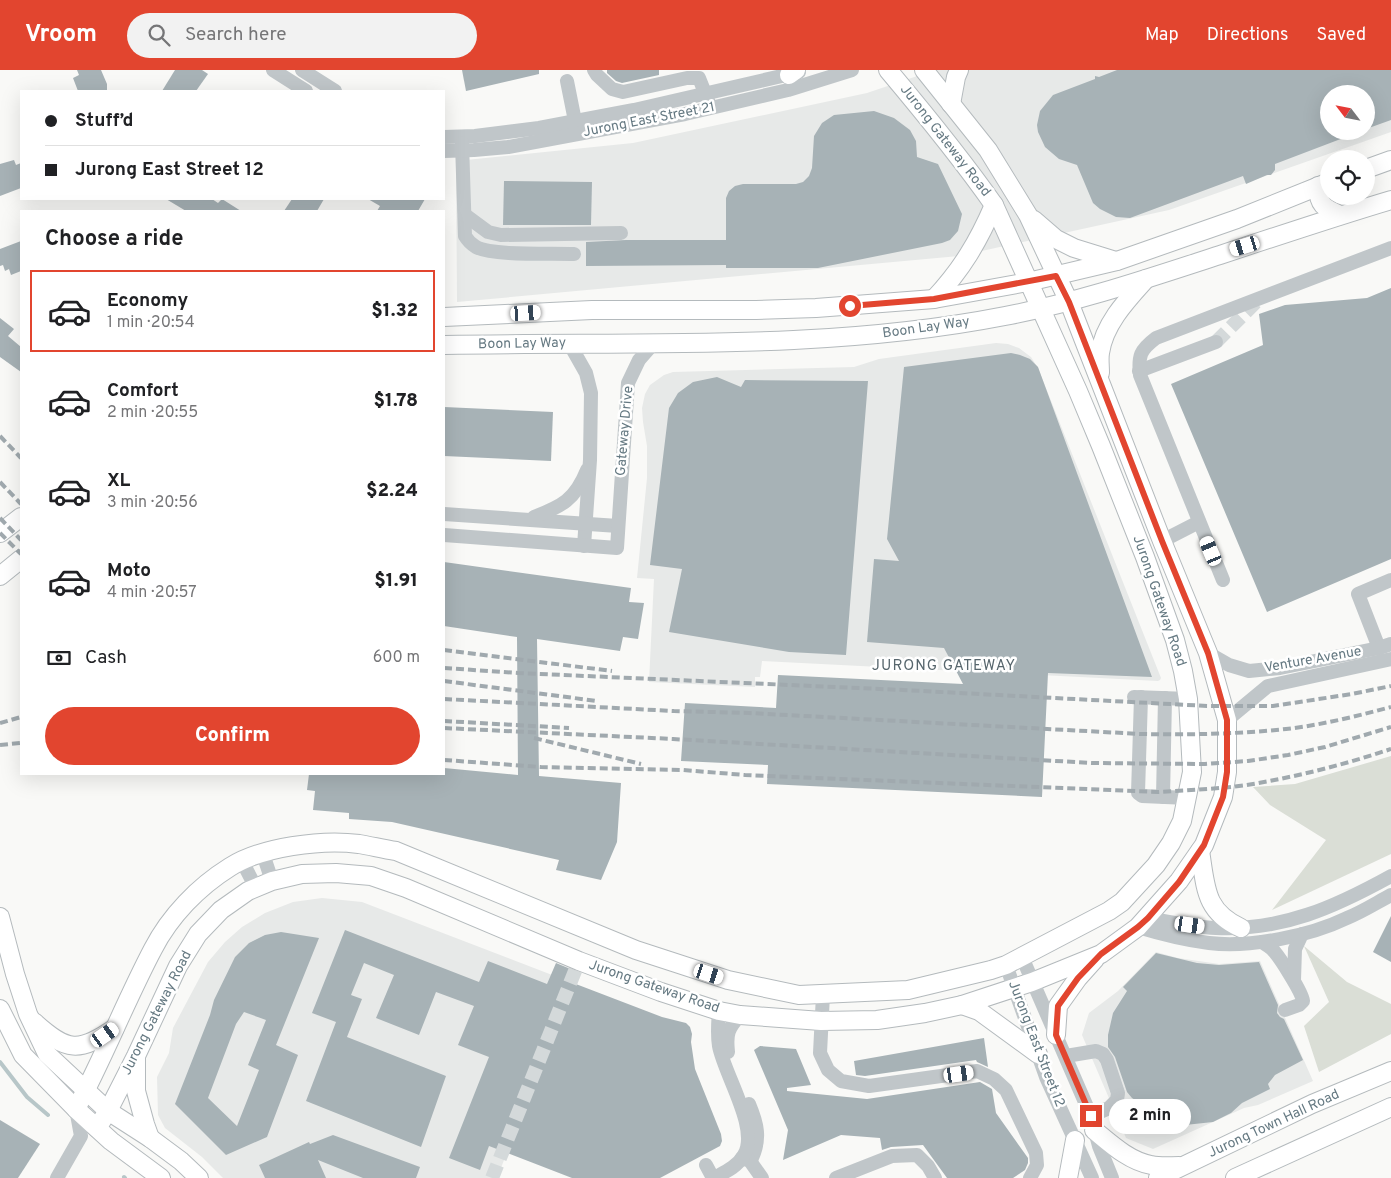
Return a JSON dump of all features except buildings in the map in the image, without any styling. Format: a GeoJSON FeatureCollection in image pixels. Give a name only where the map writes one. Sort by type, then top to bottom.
{"type":"FeatureCollection","features":[{"type":"Feature","properties":{"kind":"main road","name":"Jurong Gateway Road"},"geometry":{"type":"LineString","coordinates":[[76,1109],[154,947],[181,908],[188,900],[223,872],[242,861],[288,847],[322,843],[358,844],[396,852],[636,950],[728,980],[799,995],[908,990],[1006,965],[1109,911],[1122,902],[1156,865],[1171,844],[1182,821],[1192,772],[1188,699],[1175,640],[1145,557],[1078,391],[994,205],[940,133],[888,70]]}},
{"type":"Feature","properties":{"kind":"main road","name":"Jurong Gateway Road"},"geometry":{"type":"LineString","coordinates":[[97,1128],[108,1111],[136,1056],[178,966],[198,934],[221,910],[248,891],[272,881],[307,873],[371,876],[406,888],[579,961],[661,992],[719,1011],[740,1016],[821,1021],[877,1020],[962,1005],[1014,989],[1101,954],[1143,922],[1179,882],[1200,851],[1223,797],[1227,772],[1227,720],[1208,653],[1162,541],[1069,302],[1028,215],[988,150],[924,70]]}},
{"type":"Feature","properties":{"kind":"main road"},"geometry":{"type":"LineString","coordinates":[[951,104],[959,70]]}},
{"type":"Feature","properties":{"kind":"main road"},"geometry":{"type":"LineString","coordinates":[[1375,166],[1391,160]]}},
{"type":"Feature","properties":{"kind":"main road","name":"Boon Lay Way"},"geometry":{"type":"LineString","coordinates":[[445,317],[592,310],[816,308],[934,299],[1028,282],[1117,262],[1237,219],[1320,185]]}},
{"type":"Feature","properties":{"kind":"main road","name":"Boon Lay Way"},"geometry":{"type":"LineString","coordinates":[[445,345],[653,344],[851,336],[908,331],[995,318],[1069,302],[1391,200]]}},
{"type":"Feature","properties":{"kind":"main road"},"geometry":{"type":"LineString","coordinates":[[934,299],[950,282],[967,258],[980,236],[994,205]]}},
{"type":"Feature","properties":{"kind":"main road"},"geometry":{"type":"LineString","coordinates":[[1323,205],[1340,215]]}},
{"type":"Feature","properties":{"kind":"main road"},"geometry":{"type":"LineString","coordinates":[[1028,215],[1056,240],[1117,262]]}},
{"type":"Feature","properties":{"kind":"main road"},"geometry":{"type":"LineString","coordinates":[[1099,381],[1100,352],[1106,333],[1122,306],[1146,279]]}},
{"type":"Feature","properties":{"kind":"main road"},"geometry":{"type":"LineString","coordinates":[[902,302],[912,315],[912,324],[908,331]]}},
{"type":"Feature","properties":{"kind":"main road"},"geometry":{"type":"LineString","coordinates":[[0,533],[20,518]]}},
{"type":"Feature","properties":{"kind":"main road"},"geometry":{"type":"LineString","coordinates":[[0,576],[20,560]]}},
{"type":"Feature","properties":{"kind":"main road"},"geometry":{"type":"LineString","coordinates":[[1200,851],[1208,897],[1217,912],[1228,922],[1241,928]]}},
{"type":"Feature","properties":{"kind":"main road"},"geometry":{"type":"LineString","coordinates":[[1156,865],[1161,877],[1168,882],[1179,882]]}},
{"type":"Feature","properties":{"kind":"main road"},"geometry":{"type":"LineString","coordinates":[[1109,911],[1121,907],[1143,922]]}},
{"type":"Feature","properties":{"kind":"main road"},"geometry":{"type":"LineString","coordinates":[[0,917],[29,1018],[47,1054],[108,1111],[150,1138],[181,1161],[199,1178]]}},
{"type":"Feature","properties":{"kind":"main road"},"geometry":{"type":"LineString","coordinates":[[1056,1035],[1058,1006],[1078,978],[1101,954]]}},
{"type":"Feature","properties":{"kind":"main road"},"geometry":{"type":"LineString","coordinates":[[962,1005],[979,1011],[1038,1054]]}},
{"type":"Feature","properties":{"kind":"main road"},"geometry":{"type":"LineString","coordinates":[[0,1009],[23,1055],[76,1109],[111,1141],[161,1178]]}},
{"type":"Feature","properties":{"kind":"main road"},"geometry":{"type":"LineString","coordinates":[[29,1018],[58,1042],[78,1046],[94,1042],[116,1028]]}},
{"type":"Feature","properties":{"kind":"main road"},"geometry":{"type":"LineString","coordinates":[[136,1056],[136,1091],[150,1138]]}},
{"type":"Feature","properties":{"kind":"main road","name":"Jurong Town Hall Road"},"geometry":{"type":"LineString","coordinates":[[1158,1178],[1312,1104],[1391,1071]]}},
{"type":"Feature","properties":{"kind":"main road"},"geometry":{"type":"LineString","coordinates":[[1235,1178],[1391,1108]]}},
{"type":"Feature","properties":{"kind":"main road"},"geometry":{"type":"LineString","coordinates":[[1093,1123],[1115,1148],[1135,1159],[1151,1165],[1184,1166]]}},
{"type":"Feature","properties":{"kind":"main road"},"geometry":{"type":"LineString","coordinates":[[1068,1178],[1075,1140]]}},
{"type":"Feature","properties":{"kind":"street"},"geometry":{"type":"LineString","coordinates":[[272,70],[304,90]]}},
{"type":"Feature","properties":{"kind":"street"},"geometry":{"type":"LineString","coordinates":[[302,70],[331,90]]}},
{"type":"Feature","properties":{"kind":"street"},"geometry":{"type":"LineString","coordinates":[[594,70],[612,89],[624,92],[687,78],[699,78],[711,108]]}},
{"type":"Feature","properties":{"kind":"street","name":"Jurong East Street 21"},"geometry":{"type":"LineString","coordinates":[[445,137],[462,144],[508,147],[685,114],[788,90],[852,70]]}},
{"type":"Feature","properties":{"kind":"street","name":"Jurong East Street 21"},"geometry":{"type":"LineString","coordinates":[[445,151],[462,144],[520,131],[679,100],[796,72]]}},
{"type":"Feature","properties":{"kind":"street"},"geometry":{"type":"LineString","coordinates":[[567,81],[575,121]]}},
{"type":"Feature","properties":{"kind":"street"},"geometry":{"type":"LineString","coordinates":[[679,100],[685,114]]}},
{"type":"Feature","properties":{"kind":"street"},"geometry":{"type":"LineString","coordinates":[[462,144],[465,236],[470,244],[478,248],[494,251],[574,254]]}},
{"type":"Feature","properties":{"kind":"street"},"geometry":{"type":"LineString","coordinates":[[465,215],[488,232],[501,236],[621,232]]}},
{"type":"Feature","properties":{"kind":"street"},"geometry":{"type":"LineString","coordinates":[[1223,580],[1139,371],[1141,353],[1146,345],[1156,338],[1391,248]]}},
{"type":"Feature","properties":{"kind":"street"},"geometry":{"type":"LineString","coordinates":[[1139,371],[1216,342]]}},
{"type":"Feature","properties":{"kind":"street"},"geometry":{"type":"LineString","coordinates":[[569,343],[586,373],[591,393],[590,460],[584,546]]}},
{"type":"Feature","properties":{"kind":"street","name":"Gateway Drive"},"geometry":{"type":"LineString","coordinates":[[445,535],[617,548],[628,383],[639,360],[653,344]]}},
{"type":"Feature","properties":{"kind":"street"},"geometry":{"type":"LineString","coordinates":[[530,519],[560,507],[573,495],[582,481],[590,460]]}},
{"type":"Feature","properties":{"kind":"street"},"geometry":{"type":"LineString","coordinates":[[445,514],[618,526]]}},
{"type":"Feature","properties":{"kind":"street"},"geometry":{"type":"LineString","coordinates":[[1162,541],[1199,522]]}},
{"type":"Feature","properties":{"kind":"street"},"geometry":{"type":"LineString","coordinates":[[1385,646],[1358,594],[1391,580]]}},
{"type":"Feature","properties":{"kind":"street","name":"Venture Avenue"},"geometry":{"type":"LineString","coordinates":[[1208,653],[1229,665],[1249,671],[1280,668],[1385,646]]}},
{"type":"Feature","properties":{"kind":"street","name":"Venture Avenue"},"geometry":{"type":"LineString","coordinates":[[1227,720],[1268,686],[1391,659]]}},
{"type":"Feature","properties":{"kind":"street"},"geometry":{"type":"LineString","coordinates":[[1188,699],[1137,697],[1138,792],[1142,796],[1188,798]]}},
{"type":"Feature","properties":{"kind":"street"},"geometry":{"type":"LineString","coordinates":[[1163,797],[1165,698]]}},
{"type":"Feature","properties":{"kind":"street"},"geometry":{"type":"LineString","coordinates":[[263,854],[272,881]]}},
{"type":"Feature","properties":{"kind":"street"},"geometry":{"type":"LineString","coordinates":[[242,861],[256,888]]}},
{"type":"Feature","properties":{"kind":"street"},"geometry":{"type":"LineString","coordinates":[[1143,922],[1216,928],[1267,926],[1313,914],[1352,898],[1391,876]]}},
{"type":"Feature","properties":{"kind":"street"},"geometry":{"type":"LineString","coordinates":[[1143,922],[1181,938],[1211,943],[1262,942],[1302,934],[1346,919],[1391,895]]}},
{"type":"Feature","properties":{"kind":"street"},"geometry":{"type":"LineString","coordinates":[[1294,980],[1295,949],[1302,934]]}},
{"type":"Feature","properties":{"kind":"street"},"geometry":{"type":"LineString","coordinates":[[1262,942],[1271,947],[1294,980],[1302,996],[1303,1001],[1285,1010]]}},
{"type":"Feature","properties":{"kind":"street","name":"Jurong East Street 12"},"geometry":{"type":"LineString","coordinates":[[1022,957],[1066,1056],[1093,1123],[1112,1178]]}},
{"type":"Feature","properties":{"kind":"street","name":"Jurong East Street 12"},"geometry":{"type":"LineString","coordinates":[[1006,965],[1038,1054],[1092,1178]]}},
{"type":"Feature","properties":{"kind":"street"},"geometry":{"type":"LineString","coordinates":[[823,995],[820,1053],[828,1070],[841,1081],[870,1086],[977,1071],[994,1079],[1006,1090],[1036,1153],[1037,1165],[1030,1178]]}},
{"type":"Feature","properties":{"kind":"street"},"geometry":{"type":"LineString","coordinates":[[719,1011],[717,1027],[719,1047],[744,1103]]}},
{"type":"Feature","properties":{"kind":"street"},"geometry":{"type":"LineString","coordinates":[[740,1016],[729,1028],[727,1040],[730,1063],[744,1103],[748,1142],[745,1154],[746,1159],[762,1178]]}},
{"type":"Feature","properties":{"kind":"street"},"geometry":{"type":"LineString","coordinates":[[1066,1056],[1096,1051],[1103,1054],[1107,1060],[1118,1093],[1117,1100],[1093,1123]]}},
{"type":"Feature","properties":{"kind":"street"},"geometry":{"type":"LineString","coordinates":[[76,1109],[81,1136]]}},
{"type":"Feature","properties":{"kind":"street"},"geometry":{"type":"LineString","coordinates":[[57,1178],[81,1136],[97,1128]]}},
{"type":"Feature","properties":{"kind":"street"},"geometry":{"type":"LineString","coordinates":[[836,1178],[892,1156],[917,1155],[928,1166],[935,1178]]}},
{"type":"Feature","properties":{"kind":"street"},"geometry":{"type":"LineString","coordinates":[[711,1174],[746,1159]]}},
{"type":"Feature","properties":{"kind":"street"},"geometry":{"type":"LineString","coordinates":[[727,1178],[738,1173],[746,1159]]}},
{"type":"Feature","properties":{"kind":"shaded area"},"geometry":{"type":"Polygon","coordinates":[[[935,70],[1391,70],[1391,132],[1375,138],[1375,85],[1320,85],[1320,140],[1368,140],[1340,150],[1320,150],[1320,157],[1169,210],[959,256],[457,302],[456,161],[633,143],[867,93],[935,70]]]}},
{"type":"Feature","properties":{"kind":"shaded area"},"geometry":{"type":"Polygon","coordinates":[[[996,343],[1008,344],[1019,348],[1031,357],[1038,368],[1161,678],[1160,680],[762,661],[760,677],[755,677],[755,687],[649,682],[654,579],[637,578],[647,478],[647,446],[642,408],[645,394],[650,385],[664,375],[673,372],[854,367],[879,359],[996,343]]]}},
{"type":"Feature","properties":{"kind":"shaded area"},"geometry":{"type":"Polygon","coordinates":[[[1391,756],[1391,854],[1272,910],[1326,840],[1270,805],[1253,787],[1295,784],[1391,756]]]}},
{"type":"Feature","properties":{"kind":"shaded area"},"geometry":{"type":"Polygon","coordinates":[[[322,898],[362,902],[573,983],[497,1178],[223,1178],[202,1157],[165,1128],[158,1115],[157,1077],[169,1053],[173,1028],[208,962],[225,942],[242,927],[265,913],[293,902],[322,898]]]}},
{"type":"Feature","properties":{"kind":"shaded area"},"geometry":{"type":"Polygon","coordinates":[[[1304,946],[1347,982],[1391,1004],[1391,1034],[1319,1072],[1304,1026],[1329,1002],[1304,946]]]}},
{"type":"Feature","properties":{"kind":"shaded area"},"geometry":{"type":"Polygon","coordinates":[[[1156,952],[1178,958],[1219,964],[1260,961],[1313,1081],[1258,1105],[1244,1108],[1153,1149],[1126,1138],[1082,1035],[1089,1013],[1118,991],[1156,952]]]}},
{"type":"Feature","properties":{"kind":"waterway"},"geometry":{"type":"LineString","coordinates":[[0,1062],[27,1097],[48,1115]]}},
{"type":"Feature","properties":{"kind":"tunnel"},"geometry":{"type":"LineString","coordinates":[[1216,342],[1260,298]]}},
{"type":"Feature","properties":{"kind":"tunnel"},"geometry":{"type":"LineString","coordinates":[[492,1178],[579,961]]}},
{"type":"Feature","properties":{"kind":"railway"},"geometry":{"type":"LineString","coordinates":[[0,436],[20,457]]}},
{"type":"Feature","properties":{"kind":"railway"},"geometry":{"type":"LineString","coordinates":[[0,482],[20,503]]}},
{"type":"Feature","properties":{"kind":"railway"},"geometry":{"type":"LineString","coordinates":[[0,518],[20,539]]}},
{"type":"Feature","properties":{"kind":"railway"},"geometry":{"type":"LineString","coordinates":[[0,533],[20,553]]}},
{"type":"Feature","properties":{"kind":"railway"},"geometry":{"type":"LineString","coordinates":[[445,650],[612,671]]}},
{"type":"Feature","properties":{"kind":"railway"},"geometry":{"type":"LineString","coordinates":[[445,668],[1207,706],[1273,706],[1391,686]]}},
{"type":"Feature","properties":{"kind":"railway"},"geometry":{"type":"LineString","coordinates":[[445,681],[597,701]]}},
{"type":"Feature","properties":{"kind":"railway"},"geometry":{"type":"LineString","coordinates":[[445,699],[1141,734],[1232,733],[1286,729],[1326,723],[1391,707]]}},
{"type":"Feature","properties":{"kind":"railway"},"geometry":{"type":"LineString","coordinates":[[0,723],[20,717]]}},
{"type":"Feature","properties":{"kind":"railway"},"geometry":{"type":"LineString","coordinates":[[445,721],[569,728]]}},
{"type":"Feature","properties":{"kind":"railway"},"geometry":{"type":"LineString","coordinates":[[445,728],[1092,763],[1205,764],[1248,761],[1288,755],[1325,747],[1391,727]]}},
{"type":"Feature","properties":{"kind":"railway"},"geometry":{"type":"LineString","coordinates":[[534,738],[641,764]]}},
{"type":"Feature","properties":{"kind":"railway"},"geometry":{"type":"LineString","coordinates":[[0,745],[20,743]]}},
{"type":"Feature","properties":{"kind":"railway"},"geometry":{"type":"LineString","coordinates":[[445,760],[541,767],[683,770],[745,775],[1158,792],[1230,787],[1271,781],[1357,760],[1391,749]]}},
{"type":"Feature","properties":{"kind":"district","name":"JURONG GATEWAY"},"geometry":{"type":"Point","coordinates":[944,666]}},
{"type":"Feature","properties":{"kind":"route"},"geometry":{"type":"LineString","coordinates":[[850,306],[934,299],[1056,276],[1069,302],[1162,541],[1208,653],[1227,720],[1227,772],[1223,797],[1204,845],[1179,882],[1148,918],[1101,954],[1078,978],[1058,1006],[1056,1035],[1091,1116]]}}]}
